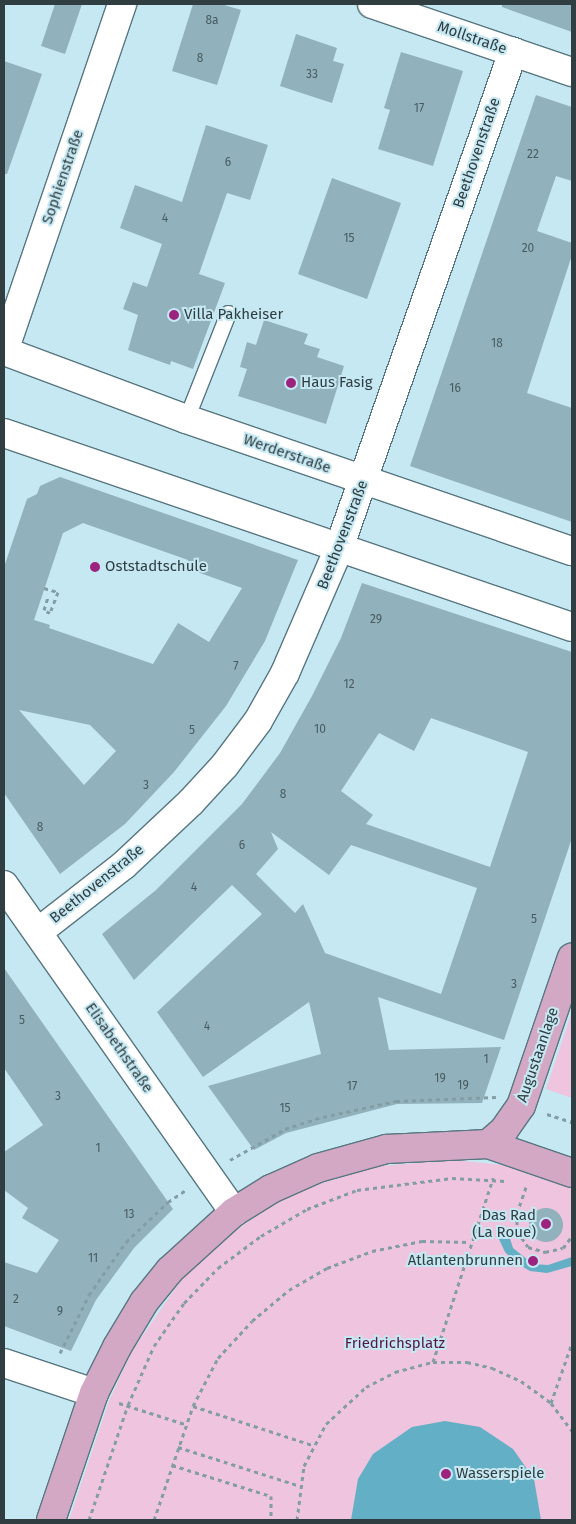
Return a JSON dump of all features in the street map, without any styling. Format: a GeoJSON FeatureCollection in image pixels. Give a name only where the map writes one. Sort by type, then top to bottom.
{"type":"FeatureCollection","features":[{"type":"Feature","properties":{"kind":"main road","name":"Augustaanlage"},"geometry":{"type":"LineString","coordinates":[[488,1144],[504,1130],[521,1106],[572,957]]}},
{"type":"Feature","properties":{"kind":"main road"},"geometry":{"type":"LineString","coordinates":[[51,1520],[94,1393],[144,1302],[170,1270],[234,1212],[293,1178],[365,1154],[410,1147],[488,1144],[572,1173]]}},
{"type":"Feature","properties":{"kind":"street","name":"Sophienstraße"},"geometry":{"type":"LineString","coordinates":[[4,351],[122,4]]}},
{"type":"Feature","properties":{"kind":"street","name":"Mollstraße"},"geometry":{"type":"LineString","coordinates":[[372,4],[572,72]]}},
{"type":"Feature","properties":{"kind":"street","name":"Beethovenstraße"},"geometry":{"type":"LineString","coordinates":[[38,932],[124,865],[225,765],[258,721],[285,672],[339,548],[513,52]]}},
{"type":"Feature","properties":{"kind":"street","name":"Werderstraße"},"geometry":{"type":"LineString","coordinates":[[4,351],[186,419],[572,551]]}},
{"type":"Feature","properties":{"kind":"street"},"geometry":{"type":"LineString","coordinates":[[4,433],[572,627]]}},
{"type":"Feature","properties":{"kind":"street","name":"Elisabethstraße"},"geometry":{"type":"LineString","coordinates":[[4,885],[234,1212]]}},
{"type":"Feature","properties":{"kind":"street"},"geometry":{"type":"LineString","coordinates":[[4,1362],[94,1393]]}},
{"type":"Feature","properties":{"kind":"lane"},"geometry":{"type":"LineString","coordinates":[[186,419],[228,313]]}},
{"type":"Feature","properties":{"kind":"path"},"geometry":{"type":"LineString","coordinates":[[44,588],[58,592],[50,612],[44,610],[48,597]]}},
{"type":"Feature","properties":{"kind":"path"},"geometry":{"type":"LineString","coordinates":[[252,1147],[285,1129],[396,1101],[484,1099],[490,1095]]}},
{"type":"Feature","properties":{"kind":"path"},"geometry":{"type":"LineString","coordinates":[[434,1362],[470,1242],[493,1178]]}},
{"type":"Feature","properties":{"kind":"path"},"geometry":{"type":"LineString","coordinates":[[88,1520],[128,1406],[154,1346],[184,1303],[218,1268],[261,1236],[307,1209],[357,1190],[403,1182],[493,1178],[510,1182]]}},
{"type":"Feature","properties":{"kind":"path"},"geometry":{"type":"LineString","coordinates":[[518,1184],[535,1189]]}},
{"type":"Feature","properties":{"kind":"path"},"geometry":{"type":"LineString","coordinates":[[526,1186],[517,1213],[517,1231],[528,1246],[545,1252],[564,1248],[572,1236]]}},
{"type":"Feature","properties":{"kind":"path"},"geometry":{"type":"LineString","coordinates":[[62,1348],[88,1295],[126,1242],[168,1202]]}},
{"type":"Feature","properties":{"kind":"path"},"geometry":{"type":"LineString","coordinates":[[154,1520],[185,1424],[193,1406],[218,1358],[252,1321],[290,1290],[327,1268],[372,1251],[422,1241],[470,1242]]}},
{"type":"Feature","properties":{"kind":"path"},"geometry":{"type":"LineString","coordinates":[[551,1403],[572,1343]]}},
{"type":"Feature","properties":{"kind":"path"},"geometry":{"type":"LineString","coordinates":[[297,1520],[300,1486],[312,1445],[331,1418],[366,1387],[394,1372],[434,1362],[467,1362],[492,1368],[521,1382],[551,1403],[572,1431]]}},
{"type":"Feature","properties":{"kind":"path"},"geometry":{"type":"LineString","coordinates":[[128,1406],[185,1424]]}},
{"type":"Feature","properties":{"kind":"path"},"geometry":{"type":"LineString","coordinates":[[193,1406],[312,1445]]}},
{"type":"Feature","properties":{"kind":"path"},"geometry":{"type":"LineString","coordinates":[[178,1447],[300,1486]]}},
{"type":"Feature","properties":{"kind":"path"},"geometry":{"type":"LineString","coordinates":[[172,1465],[271,1496],[271,1520]]}},
{"type":"Feature","properties":{"kind":"green space"},"geometry":{"type":"Polygon","coordinates":[[[572,1012],[572,1098],[546,1089],[572,1012]]]}},
{"type":"Feature","properties":{"kind":"green space","name":"Friedrichsplatz"},"geometry":{"type":"Polygon","coordinates":[[[455,1160],[513,1166],[572,1184],[572,1520],[69,1520],[109,1401],[132,1351],[182,1279],[210,1250],[266,1208],[309,1187],[379,1166],[455,1160]]]}},
{"type":"Feature","properties":{"kind":"water"},"geometry":{"type":"Polygon","coordinates":[[[499,1225],[507,1229],[513,1248],[533,1264],[548,1265],[572,1257],[572,1266],[547,1273],[530,1271],[516,1263],[505,1252],[498,1237],[499,1225]]]}},
{"type":"Feature","properties":{"kind":"water","name":"Wasserspiele"},"geometry":{"type":"Polygon","coordinates":[[[445,1421],[480,1427],[513,1449],[534,1479],[541,1520],[351,1520],[358,1479],[373,1454],[412,1427],[445,1421]]]}},
{"type":"Feature","properties":{"kind":"building"},"geometry":{"type":"Polygon","coordinates":[[[55,4],[82,4],[65,54],[41,46],[55,4]]]}},
{"type":"Feature","properties":{"kind":"building"},"geometry":{"type":"Polygon","coordinates":[[[193,4],[221,4],[241,10],[217,85],[172,71],[193,4]]]}},
{"type":"Feature","properties":{"kind":"building"},"geometry":{"type":"Polygon","coordinates":[[[502,4],[572,4],[572,32],[502,7],[502,4]]]}},
{"type":"Feature","properties":{"kind":"building"},"geometry":{"type":"Polygon","coordinates":[[[296,34],[337,48],[333,61],[344,64],[332,103],[280,86],[296,34]]]}},
{"type":"Feature","properties":{"kind":"building"},"geometry":{"type":"Polygon","coordinates":[[[401,52],[463,71],[433,166],[378,149],[390,110],[384,108],[401,52]]]}},
{"type":"Feature","properties":{"kind":"building"},"geometry":{"type":"Polygon","coordinates":[[[4,61],[42,74],[7,174],[4,174],[4,61]]]}},
{"type":"Feature","properties":{"kind":"building"},"geometry":{"type":"Polygon","coordinates":[[[536,95],[572,107],[572,181],[556,176],[537,231],[572,243],[572,255],[527,393],[572,408],[572,522],[410,466],[536,95]]]}},
{"type":"Feature","properties":{"kind":"building"},"geometry":{"type":"Polygon","coordinates":[[[206,125],[268,145],[250,200],[227,193],[199,274],[225,283],[193,369],[171,361],[170,365],[128,350],[138,315],[123,309],[133,282],[147,287],[162,244],[120,228],[135,185],[182,202],[206,125]]]}},
{"type":"Feature","properties":{"kind":"building"},"geometry":{"type":"Polygon","coordinates":[[[332,178],[401,203],[367,299],[298,274],[332,178]]]}},
{"type":"Feature","properties":{"kind":"building","name":"Haus Fasig"},"geometry":{"type":"Polygon","coordinates":[[[264,320],[308,334],[304,344],[320,349],[317,357],[344,366],[326,424],[238,396],[247,369],[240,367],[247,342],[256,345],[264,320]]]}},
{"type":"Feature","properties":{"kind":"building"},"geometry":{"type":"Polygon","coordinates":[[[60,477],[298,560],[265,641],[226,706],[174,772],[125,824],[60,874],[4,793],[4,567],[27,499],[37,494],[40,486],[60,477]],[[83,523],[63,533],[34,620],[50,625],[49,628],[153,664],[178,623],[209,642],[242,588],[186,568],[188,560],[83,523]],[[19,710],[84,785],[116,751],[90,725],[19,710]]]}},
{"type":"Feature","properties":{"kind":"building"},"geometry":{"type":"Polygon","coordinates":[[[362,583],[572,652],[572,838],[504,1040],[378,997],[389,1050],[501,1047],[482,1103],[397,1104],[286,1133],[254,1150],[208,1086],[321,1054],[309,1002],[203,1077],[157,1012],[262,914],[232,885],[134,980],[102,934],[156,890],[242,804],[280,753],[312,696],[341,638],[362,583]],[[431,718],[414,751],[379,733],[341,791],[373,815],[366,824],[490,867],[528,752],[431,718]],[[271,832],[278,849],[256,874],[295,913],[303,904],[325,953],[441,994],[477,888],[351,845],[329,875],[271,832]]]}},
{"type":"Feature","properties":{"kind":"building"},"geometry":{"type":"Polygon","coordinates":[[[4,968],[173,1209],[134,1248],[96,1300],[71,1351],[4,1326],[4,1262],[37,1273],[59,1240],[22,1218],[28,1208],[4,1190],[4,1152],[43,1125],[4,1068],[4,968]]]}},
{"type":"Feature","properties":{"kind":"building"},"geometry":{"type":"Polygon","coordinates":[[[546,1208],[553,1209],[558,1213],[562,1218],[562,1232],[558,1237],[553,1241],[546,1242],[539,1241],[534,1237],[530,1232],[529,1225],[530,1218],[534,1213],[539,1209],[546,1208]]]}},
{"type":"Feature","properties":{"kind":"place","name":"Villa Pakheiser"},"geometry":{"type":"Point","coordinates":[174,315]}},
{"type":"Feature","properties":{"kind":"place","name":"Haus Fasig"},"geometry":{"type":"Point","coordinates":[291,383]}},
{"type":"Feature","properties":{"kind":"place","name":"Oststadtschule"},"geometry":{"type":"Point","coordinates":[95,567]}},
{"type":"Feature","properties":{"kind":"place","name":"Das Rad (La Roue)"},"geometry":{"type":"Point","coordinates":[546,1224]}},
{"type":"Feature","properties":{"kind":"place","name":"Atlantenbrunnen"},"geometry":{"type":"Point","coordinates":[533,1261]}},
{"type":"Feature","properties":{"kind":"place","name":"Wasserspiele"},"geometry":{"type":"Point","coordinates":[446,1474]}}]}
